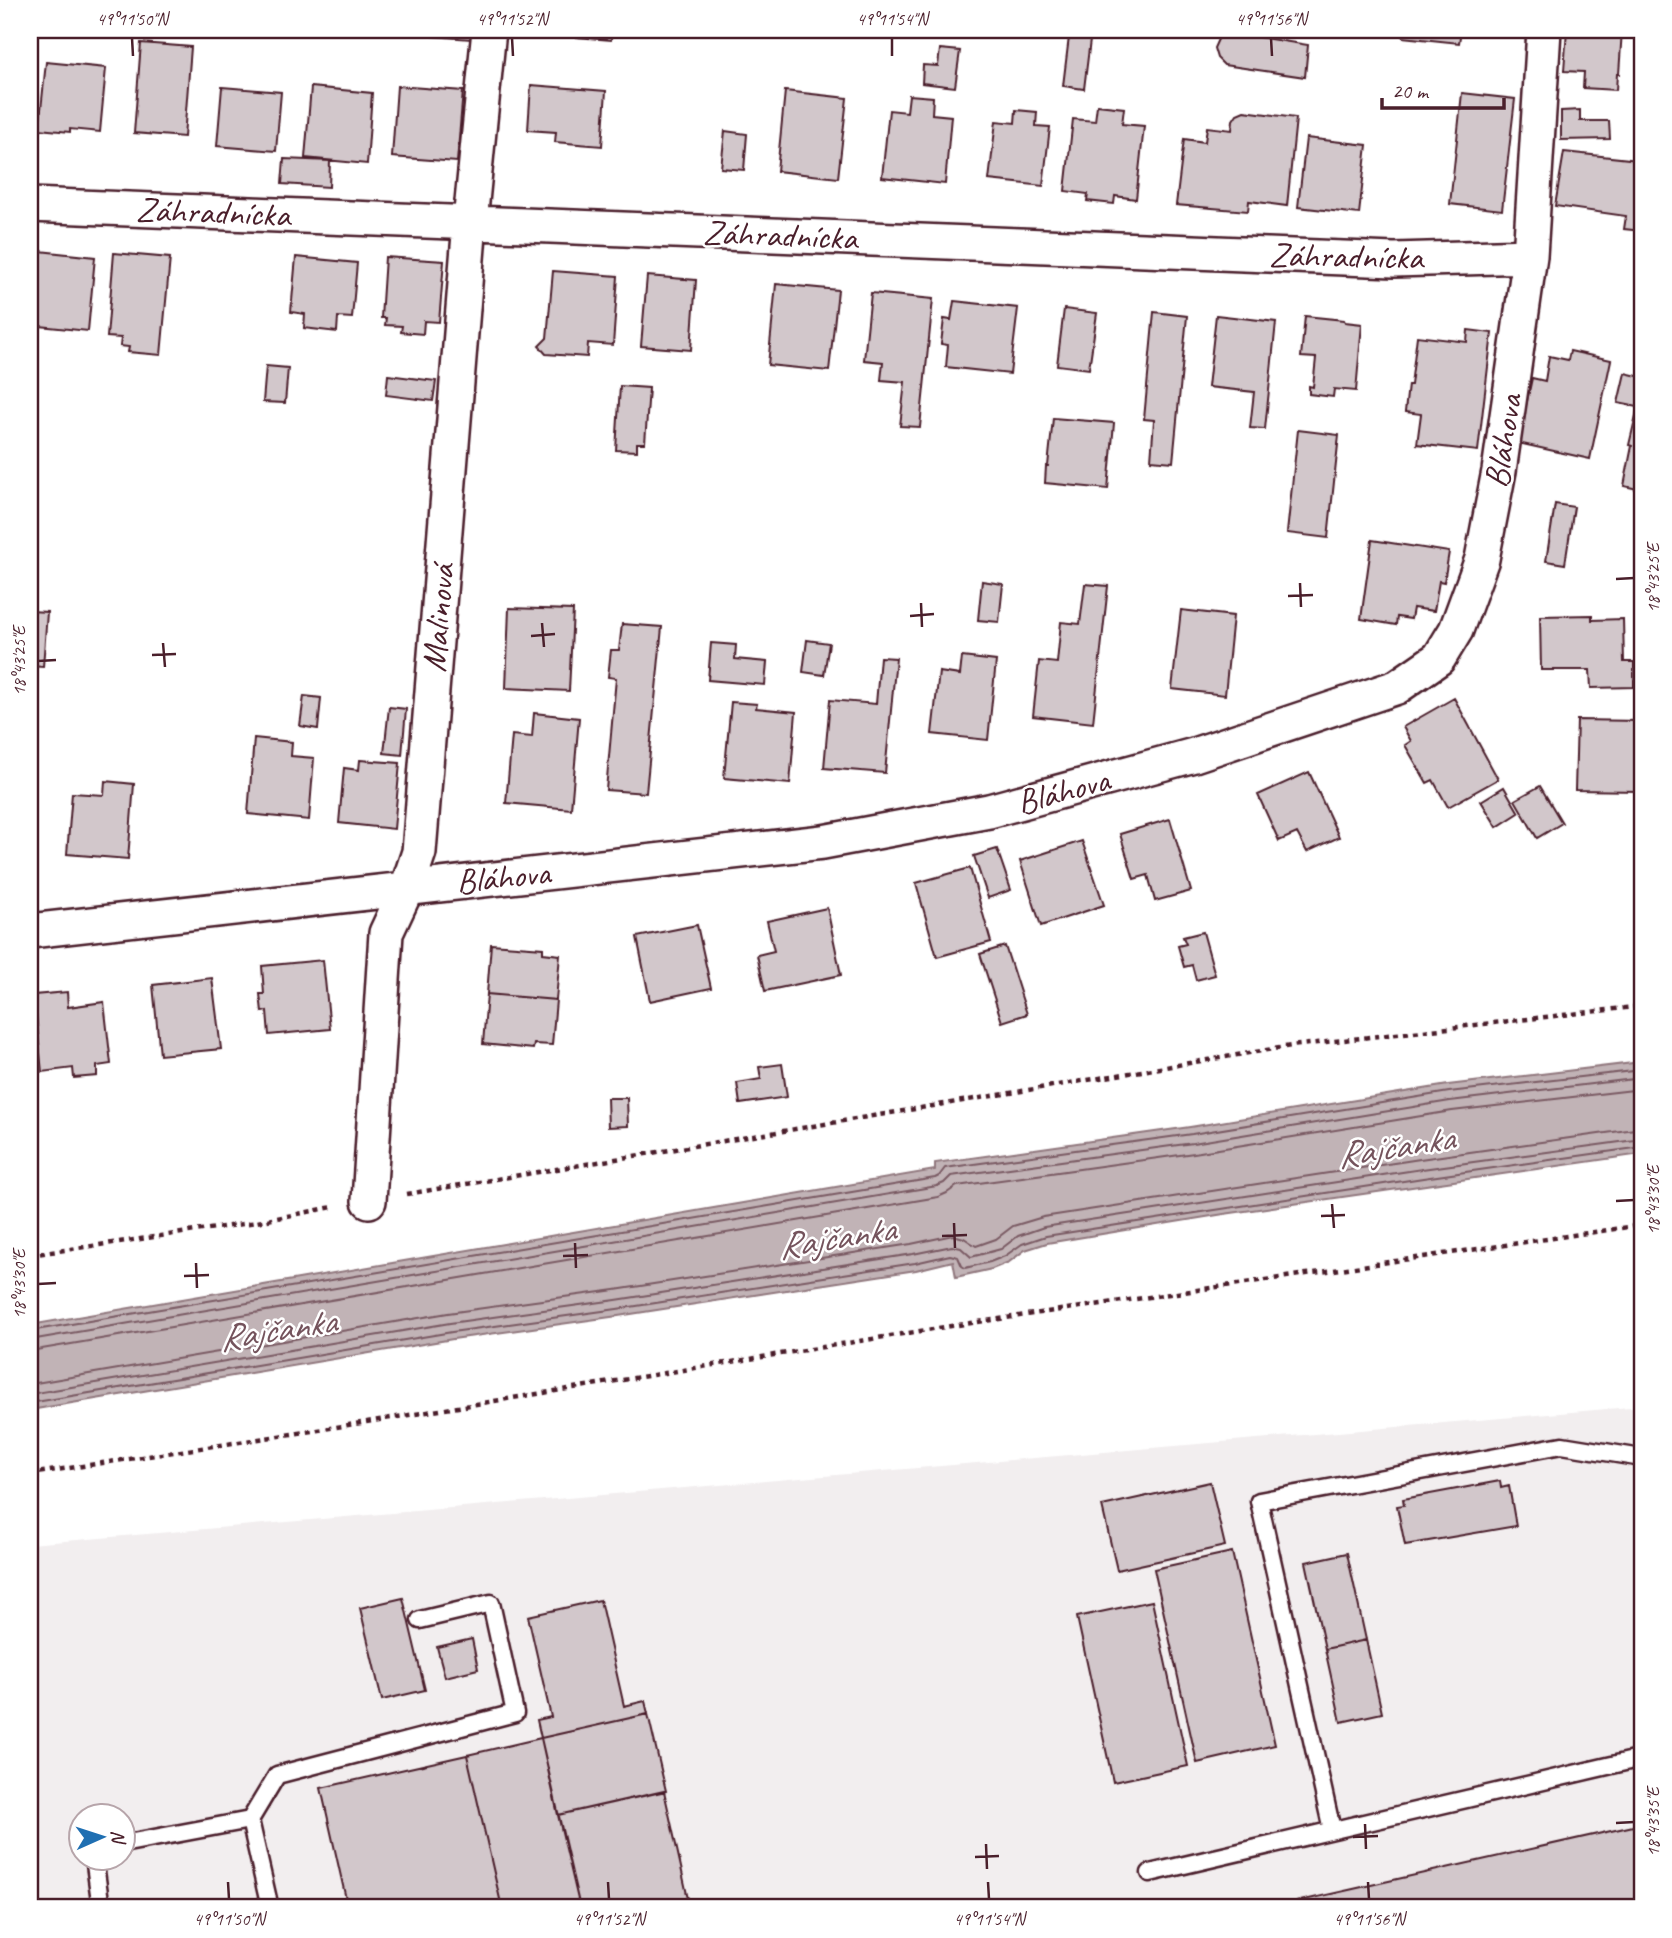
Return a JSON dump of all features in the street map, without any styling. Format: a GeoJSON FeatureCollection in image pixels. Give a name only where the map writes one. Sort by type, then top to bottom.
{"type":"FeatureCollection","features":[{"type":"Feature","properties":{"kind":"street","name":"Malinová"},"geometry":{"type":"LineString","coordinates":[[369,1200],[386,933],[407,888],[419,852],[470,222],[489,30]]}},
{"type":"Feature","properties":{"kind":"street","name":"Bláhova"},"geometry":{"type":"LineString","coordinates":[[30,931],[823,842],[989,811],[1194,755],[1397,687],[1439,658],[1456,631],[1482,559],[1499,471],[1530,256],[1544,30]]}},
{"type":"Feature","properties":{"kind":"street","name":"Záhradnícka"},"geometry":{"type":"LineString","coordinates":[[30,205],[1394,260],[1530,256]]}},
{"type":"Feature","properties":{"kind":"lane"},"geometry":{"type":"LineString","coordinates":[[1332,1830],[1259,1501],[1562,1445],[1642,1458]]}},
{"type":"Feature","properties":{"kind":"lane"},"geometry":{"type":"LineString","coordinates":[[270,1908],[250,1820],[277,1775],[515,1713],[491,1603],[420,1619]]}},
{"type":"Feature","properties":{"kind":"lane"},"geometry":{"type":"LineString","coordinates":[[1150,1872],[1642,1758]]}},
{"type":"Feature","properties":{"kind":"lane"},"geometry":{"type":"LineString","coordinates":[[136,1841],[250,1820]]}},
{"type":"Feature","properties":{"kind":"lane"},"geometry":{"type":"LineString","coordinates":[[96,1871],[101,1908]]}},
{"type":"Feature","properties":{"kind":"path"},"geometry":{"type":"LineString","coordinates":[[30,1255],[257,1222],[369,1200],[1291,1046],[1642,1006]]}},
{"type":"Feature","properties":{"kind":"path"},"geometry":{"type":"LineString","coordinates":[[30,1474],[326,1429],[951,1326],[1642,1225]]}},
{"type":"Feature","properties":{"kind":"shaded area"},"geometry":{"type":"Polygon","coordinates":[[[1642,1406],[1642,1908],[30,1908],[30,1544],[1642,1406]]]}},
{"type":"Feature","properties":{"kind":"water","name":"Rajčanka"},"geometry":{"type":"Polygon","coordinates":[[[1642,1062],[1642,1154],[1224,1214],[1047,1243],[1025,1250],[1009,1262],[992,1269],[956,1277],[953,1261],[916,1270],[453,1339],[30,1410],[30,1325],[935,1170],[935,1163],[1190,1127],[1448,1085],[1642,1062]]]}},
{"type":"Feature","properties":{"kind":"building"},"geometry":{"type":"Polygon","coordinates":[[[80,30],[109,30],[108,36],[80,30]]]}},
{"type":"Feature","properties":{"kind":"building"},"geometry":{"type":"Polygon","coordinates":[[[432,30],[472,30],[471,39],[432,36],[432,30]]]}},
{"type":"Feature","properties":{"kind":"building"},"geometry":{"type":"Polygon","coordinates":[[[558,30],[612,30],[611,40],[564,36],[565,32],[558,30]]]}},
{"type":"Feature","properties":{"kind":"building"},"geometry":{"type":"Polygon","coordinates":[[[1403,30],[1461,30],[1459,43],[1403,37],[1403,30]]]}},
{"type":"Feature","properties":{"kind":"building"},"geometry":{"type":"Polygon","coordinates":[[[1567,30],[1622,30],[1616,90],[1583,88],[1584,72],[1564,71],[1567,30]]]}},
{"type":"Feature","properties":{"kind":"building"},"geometry":{"type":"Polygon","coordinates":[[[1227,32],[1308,45],[1305,77],[1224,65],[1217,58],[1214,48],[1219,37],[1227,32]]]}},
{"type":"Feature","properties":{"kind":"building"},"geometry":{"type":"Polygon","coordinates":[[[1069,37],[1090,40],[1084,89],[1063,86],[1069,37]]]}},
{"type":"Feature","properties":{"kind":"building"},"geometry":{"type":"Polygon","coordinates":[[[141,43],[191,47],[184,137],[134,133],[141,43]]]}},
{"type":"Feature","properties":{"kind":"building"},"geometry":{"type":"Polygon","coordinates":[[[940,49],[960,51],[955,87],[922,83],[923,65],[938,66],[940,49]]]}},
{"type":"Feature","properties":{"kind":"building"},"geometry":{"type":"Polygon","coordinates":[[[46,62],[106,68],[100,132],[39,129],[46,62]]]}},
{"type":"Feature","properties":{"kind":"building"},"geometry":{"type":"Polygon","coordinates":[[[531,85],[606,91],[602,146],[555,142],[556,132],[528,130],[531,85]]]}},
{"type":"Feature","properties":{"kind":"building"},"geometry":{"type":"Polygon","coordinates":[[[397,86],[463,91],[457,162],[392,157],[397,86]]]}},
{"type":"Feature","properties":{"kind":"building"},"geometry":{"type":"Polygon","coordinates":[[[222,87],[281,92],[276,151],[217,146],[222,87]]]}},
{"type":"Feature","properties":{"kind":"building"},"geometry":{"type":"Polygon","coordinates":[[[311,87],[372,93],[367,164],[305,158],[311,87]]]}},
{"type":"Feature","properties":{"kind":"building"},"geometry":{"type":"Polygon","coordinates":[[[785,91],[847,98],[838,178],[777,171],[785,91]]]}},
{"type":"Feature","properties":{"kind":"building"},"geometry":{"type":"Polygon","coordinates":[[[1462,93],[1515,99],[1502,210],[1450,204],[1462,93]]]}},
{"type":"Feature","properties":{"kind":"building"},"geometry":{"type":"Polygon","coordinates":[[[909,95],[933,97],[932,114],[951,116],[945,184],[882,177],[889,110],[907,112],[909,95]]]}},
{"type":"Feature","properties":{"kind":"building"},"geometry":{"type":"Polygon","coordinates":[[[1097,105],[1124,108],[1122,124],[1144,126],[1136,199],[1115,196],[1114,204],[1087,201],[1088,194],[1065,191],[1073,119],[1095,121],[1097,105]]]}},
{"type":"Feature","properties":{"kind":"building"},"geometry":{"type":"Polygon","coordinates":[[[1016,110],[1037,112],[1036,126],[1050,127],[1043,186],[989,180],[996,121],[1015,123],[1016,110]]]}},
{"type":"Feature","properties":{"kind":"building"},"geometry":{"type":"Polygon","coordinates":[[[1580,110],[1580,121],[1609,121],[1610,139],[1561,140],[1561,111],[1580,110]]]}},
{"type":"Feature","properties":{"kind":"building"},"geometry":{"type":"Polygon","coordinates":[[[1244,111],[1296,118],[1287,206],[1249,201],[1248,211],[1176,205],[1184,139],[1205,142],[1207,127],[1232,130],[1233,120],[1237,114],[1244,111]]]}},
{"type":"Feature","properties":{"kind":"building"},"geometry":{"type":"Polygon","coordinates":[[[725,131],[747,134],[744,170],[721,168],[725,131]]]}},
{"type":"Feature","properties":{"kind":"building"},"geometry":{"type":"Polygon","coordinates":[[[1306,138],[1367,145],[1359,214],[1298,207],[1306,138]]]}},
{"type":"Feature","properties":{"kind":"building"},"geometry":{"type":"Polygon","coordinates":[[[1564,152],[1638,160],[1639,172],[1642,172],[1642,231],[1624,229],[1626,216],[1555,206],[1564,152]]]}},
{"type":"Feature","properties":{"kind":"building"},"geometry":{"type":"Polygon","coordinates":[[[284,159],[330,161],[329,187],[282,184],[284,159]]]}},
{"type":"Feature","properties":{"kind":"building"},"geometry":{"type":"Polygon","coordinates":[[[30,250],[95,257],[88,331],[30,325],[30,250]]]}},
{"type":"Feature","properties":{"kind":"building"},"geometry":{"type":"Polygon","coordinates":[[[114,253],[170,258],[161,355],[128,352],[129,347],[120,346],[121,338],[107,337],[114,253]]]}},
{"type":"Feature","properties":{"kind":"building"},"geometry":{"type":"Polygon","coordinates":[[[296,257],[357,263],[352,318],[338,317],[337,332],[304,328],[305,314],[291,312],[296,257]]]}},
{"type":"Feature","properties":{"kind":"building"},"geometry":{"type":"Polygon","coordinates":[[[385,257],[444,261],[439,322],[424,321],[423,334],[401,332],[402,326],[385,325],[386,318],[381,318],[385,257]]]}},
{"type":"Feature","properties":{"kind":"building"},"geometry":{"type":"Polygon","coordinates":[[[553,271],[618,276],[613,345],[588,343],[587,357],[546,354],[539,346],[547,338],[553,271]]]}},
{"type":"Feature","properties":{"kind":"building"},"geometry":{"type":"Polygon","coordinates":[[[647,276],[696,280],[691,350],[641,346],[647,276]]]}},
{"type":"Feature","properties":{"kind":"building"},"geometry":{"type":"Polygon","coordinates":[[[776,284],[838,290],[829,371],[768,365],[776,284]]]}},
{"type":"Feature","properties":{"kind":"building"},"geometry":{"type":"Polygon","coordinates":[[[871,293],[933,299],[920,427],[900,426],[905,382],[881,380],[883,362],[864,360],[871,293]]]}},
{"type":"Feature","properties":{"kind":"building"},"geometry":{"type":"Polygon","coordinates":[[[954,301],[1018,308],[1010,374],[946,367],[948,345],[941,344],[944,319],[951,320],[954,301]]]}},
{"type":"Feature","properties":{"kind":"building"},"geometry":{"type":"Polygon","coordinates":[[[1064,309],[1097,313],[1089,369],[1057,365],[1064,309]]]}},
{"type":"Feature","properties":{"kind":"building"},"geometry":{"type":"Polygon","coordinates":[[[1154,312],[1187,316],[1173,462],[1151,460],[1154,420],[1144,419],[1154,312]]]}},
{"type":"Feature","properties":{"kind":"building"},"geometry":{"type":"Polygon","coordinates":[[[1216,315],[1276,322],[1265,429],[1250,428],[1254,392],[1208,387],[1216,315]]]}},
{"type":"Feature","properties":{"kind":"building"},"geometry":{"type":"Polygon","coordinates":[[[1305,316],[1362,324],[1356,391],[1334,389],[1333,397],[1309,394],[1309,386],[1313,387],[1316,358],[1301,357],[1305,316]]]}},
{"type":"Feature","properties":{"kind":"building"},"geometry":{"type":"Polygon","coordinates":[[[1468,330],[1492,333],[1478,451],[1417,444],[1421,414],[1405,412],[1417,336],[1467,342],[1468,330]]]}},
{"type":"Feature","properties":{"kind":"building"},"geometry":{"type":"Polygon","coordinates":[[[1570,351],[1611,360],[1590,459],[1518,443],[1532,378],[1545,381],[1549,356],[1568,360],[1570,351]]]}},
{"type":"Feature","properties":{"kind":"building"},"geometry":{"type":"Polygon","coordinates":[[[266,366],[288,368],[285,403],[263,402],[266,366]]]}},
{"type":"Feature","properties":{"kind":"building"},"geometry":{"type":"Polygon","coordinates":[[[1625,373],[1642,377],[1642,490],[1624,486],[1632,446],[1629,445],[1638,407],[1618,403],[1625,373]]]}},
{"type":"Feature","properties":{"kind":"building"},"geometry":{"type":"Polygon","coordinates":[[[388,375],[436,381],[433,401],[386,395],[388,375]]]}},
{"type":"Feature","properties":{"kind":"building"},"geometry":{"type":"Polygon","coordinates":[[[620,386],[649,388],[645,443],[637,443],[637,451],[616,450],[620,386]]]}},
{"type":"Feature","properties":{"kind":"building"},"geometry":{"type":"Polygon","coordinates":[[[1053,418],[1114,423],[1108,489],[1045,483],[1053,418]]]}},
{"type":"Feature","properties":{"kind":"building"},"geometry":{"type":"Polygon","coordinates":[[[1298,430],[1339,435],[1328,538],[1287,533],[1298,430]]]}},
{"type":"Feature","properties":{"kind":"building"},"geometry":{"type":"Polygon","coordinates":[[[1555,504],[1574,507],[1565,564],[1546,561],[1555,504]]]}},
{"type":"Feature","properties":{"kind":"building"},"geometry":{"type":"Polygon","coordinates":[[[1372,540],[1449,552],[1444,582],[1439,581],[1434,611],[1413,608],[1411,619],[1397,617],[1396,625],[1361,619],[1372,540]]]}},
{"type":"Feature","properties":{"kind":"building"},"geometry":{"type":"Polygon","coordinates":[[[982,581],[1003,584],[999,622],[978,620],[982,581]]]}},
{"type":"Feature","properties":{"kind":"building"},"geometry":{"type":"Polygon","coordinates":[[[1085,584],[1108,586],[1093,723],[1033,716],[1039,661],[1057,663],[1061,622],[1080,624],[1085,584]]]}},
{"type":"Feature","properties":{"kind":"building"},"geometry":{"type":"Polygon","coordinates":[[[509,608],[573,610],[569,691],[506,688],[509,608]]]}},
{"type":"Feature","properties":{"kind":"building"},"geometry":{"type":"Polygon","coordinates":[[[1181,610],[1233,616],[1225,695],[1172,689],[1181,610]]]}},
{"type":"Feature","properties":{"kind":"building"},"geometry":{"type":"Polygon","coordinates":[[[30,611],[47,612],[43,667],[30,666],[30,611]]]}},
{"type":"Feature","properties":{"kind":"building"},"geometry":{"type":"Polygon","coordinates":[[[1592,615],[1592,620],[1623,619],[1624,662],[1634,662],[1634,687],[1591,688],[1590,670],[1541,670],[1540,616],[1592,615]]]}},
{"type":"Feature","properties":{"kind":"building"},"geometry":{"type":"Polygon","coordinates":[[[622,624],[662,627],[646,793],[606,790],[616,678],[608,677],[611,650],[619,650],[622,624]]]}},
{"type":"Feature","properties":{"kind":"building"},"geometry":{"type":"Polygon","coordinates":[[[807,640],[829,643],[824,675],[803,672],[807,640]]]}},
{"type":"Feature","properties":{"kind":"building"},"geometry":{"type":"Polygon","coordinates":[[[711,643],[736,645],[735,659],[767,662],[765,685],[708,680],[711,643]]]}},
{"type":"Feature","properties":{"kind":"building"},"geometry":{"type":"Polygon","coordinates":[[[880,657],[896,658],[885,773],[824,768],[830,700],[876,704],[880,657]]]}},
{"type":"Feature","properties":{"kind":"building"},"geometry":{"type":"Polygon","coordinates":[[[962,657],[996,661],[988,740],[932,734],[939,672],[960,675],[962,657]]]}},
{"type":"Feature","properties":{"kind":"building"},"geometry":{"type":"Polygon","coordinates":[[[304,696],[321,698],[318,729],[300,726],[304,696]]]}},
{"type":"Feature","properties":{"kind":"building"},"geometry":{"type":"Polygon","coordinates":[[[1454,698],[1498,779],[1448,807],[1433,780],[1427,783],[1405,745],[1411,741],[1403,727],[1454,698]]]}},
{"type":"Feature","properties":{"kind":"building"},"geometry":{"type":"Polygon","coordinates":[[[731,702],[757,704],[756,708],[796,712],[790,784],[724,778],[731,702]]]}},
{"type":"Feature","properties":{"kind":"building"},"geometry":{"type":"Polygon","coordinates":[[[389,707],[406,709],[402,755],[384,753],[389,707]]]}},
{"type":"Feature","properties":{"kind":"building"},"geometry":{"type":"Polygon","coordinates":[[[534,713],[579,718],[571,809],[506,803],[512,735],[532,737],[534,713]]]}},
{"type":"Feature","properties":{"kind":"building"},"geometry":{"type":"Polygon","coordinates":[[[1577,720],[1641,721],[1639,791],[1575,790],[1577,720]]]}},
{"type":"Feature","properties":{"kind":"building"},"geometry":{"type":"Polygon","coordinates":[[[254,738],[292,742],[291,756],[314,758],[309,820],[248,814],[254,738]]]}},
{"type":"Feature","properties":{"kind":"building"},"geometry":{"type":"Polygon","coordinates":[[[360,760],[400,763],[394,829],[339,823],[344,768],[359,770],[360,760]]]}},
{"type":"Feature","properties":{"kind":"building"},"geometry":{"type":"Polygon","coordinates":[[[1309,772],[1339,837],[1307,852],[1297,833],[1279,841],[1258,795],[1309,772]]]}},
{"type":"Feature","properties":{"kind":"building"},"geometry":{"type":"Polygon","coordinates":[[[105,781],[134,784],[128,859],[67,854],[72,793],[104,795],[105,781]]]}},
{"type":"Feature","properties":{"kind":"building"},"geometry":{"type":"Polygon","coordinates":[[[1540,786],[1562,823],[1537,838],[1515,800],[1540,786]]]}},
{"type":"Feature","properties":{"kind":"building"},"geometry":{"type":"Polygon","coordinates":[[[1504,787],[1519,813],[1497,827],[1481,801],[1504,787]]]}},
{"type":"Feature","properties":{"kind":"building"},"geometry":{"type":"Polygon","coordinates":[[[1170,819],[1191,891],[1155,901],[1148,875],[1134,879],[1120,834],[1170,819]]]}},
{"type":"Feature","properties":{"kind":"building"},"geometry":{"type":"Polygon","coordinates":[[[1082,841],[1104,905],[1041,926],[1020,861],[1082,841]]]}},
{"type":"Feature","properties":{"kind":"building"},"geometry":{"type":"Polygon","coordinates":[[[997,849],[1011,890],[988,898],[974,856],[997,849]]]}},
{"type":"Feature","properties":{"kind":"building"},"geometry":{"type":"Polygon","coordinates":[[[970,868],[991,942],[937,957],[916,883],[970,868]]]}},
{"type":"Feature","properties":{"kind":"building"},"geometry":{"type":"Polygon","coordinates":[[[827,908],[841,975],[765,991],[757,955],[774,951],[767,921],[827,908]]]}},
{"type":"Feature","properties":{"kind":"building"},"geometry":{"type":"Polygon","coordinates":[[[697,925],[711,988],[650,1001],[637,937],[697,925]]]}},
{"type":"Feature","properties":{"kind":"building"},"geometry":{"type":"Polygon","coordinates":[[[1203,932],[1215,975],[1196,980],[1192,965],[1184,967],[1178,946],[1186,944],[1183,937],[1203,932]]]}},
{"type":"Feature","properties":{"kind":"building"},"geometry":{"type":"Polygon","coordinates":[[[491,944],[543,948],[543,953],[560,955],[556,1000],[487,994],[491,944]]]}},
{"type":"Feature","properties":{"kind":"building"},"geometry":{"type":"Polygon","coordinates":[[[1005,946],[1027,1014],[1002,1022],[980,954],[1005,946]]]}},
{"type":"Feature","properties":{"kind":"building"},"geometry":{"type":"Polygon","coordinates":[[[323,960],[330,1029],[269,1035],[267,1011],[262,1012],[260,994],[264,994],[262,966],[323,960]]]}},
{"type":"Feature","properties":{"kind":"building"},"geometry":{"type":"Polygon","coordinates":[[[212,978],[221,1049],[160,1055],[153,985],[212,978]]]}},
{"type":"Feature","properties":{"kind":"building"},"geometry":{"type":"Polygon","coordinates":[[[67,992],[68,1007],[104,1002],[111,1064],[97,1066],[97,1076],[74,1078],[73,1068],[42,1072],[34,995],[67,992]]]}},
{"type":"Feature","properties":{"kind":"building"},"geometry":{"type":"Polygon","coordinates":[[[487,994],[556,1000],[552,1045],[534,1044],[533,1049],[483,1044],[487,994]]]}},
{"type":"Feature","properties":{"kind":"building"},"geometry":{"type":"Polygon","coordinates":[[[782,1064],[787,1097],[740,1104],[737,1083],[761,1079],[759,1067],[782,1064]]]}},
{"type":"Feature","properties":{"kind":"building"},"geometry":{"type":"Polygon","coordinates":[[[607,1098],[627,1098],[628,1126],[608,1127],[607,1098]]]}},
{"type":"Feature","properties":{"kind":"building"},"geometry":{"type":"Polygon","coordinates":[[[1500,1481],[1501,1488],[1509,1486],[1516,1526],[1405,1545],[1397,1506],[1404,1505],[1403,1499],[1500,1481]]]}},
{"type":"Feature","properties":{"kind":"building"},"geometry":{"type":"Polygon","coordinates":[[[1210,1482],[1225,1546],[1117,1570],[1102,1506],[1210,1482]]]}},
{"type":"Feature","properties":{"kind":"building"},"geometry":{"type":"Polygon","coordinates":[[[1232,1552],[1275,1745],[1197,1763],[1154,1569],[1232,1552]]]}},
{"type":"Feature","properties":{"kind":"building"},"geometry":{"type":"Polygon","coordinates":[[[1347,1553],[1366,1640],[1325,1649],[1306,1562],[1347,1553]]]}},
{"type":"Feature","properties":{"kind":"building"},"geometry":{"type":"Polygon","coordinates":[[[403,1598],[425,1690],[382,1700],[360,1608],[403,1598]]]}},
{"type":"Feature","properties":{"kind":"building"},"geometry":{"type":"Polygon","coordinates":[[[600,1600],[624,1706],[645,1701],[648,1714],[541,1738],[537,1720],[551,1717],[528,1616],[600,1600]]]}},
{"type":"Feature","properties":{"kind":"building"},"geometry":{"type":"Polygon","coordinates":[[[1152,1601],[1188,1766],[1113,1782],[1077,1617],[1152,1601]]]}},
{"type":"Feature","properties":{"kind":"building"},"geometry":{"type":"Polygon","coordinates":[[[472,1639],[478,1669],[445,1677],[437,1647],[472,1639]]]}},
{"type":"Feature","properties":{"kind":"building"},"geometry":{"type":"Polygon","coordinates":[[[1366,1640],[1382,1713],[1341,1722],[1325,1649],[1366,1640]]]}},
{"type":"Feature","properties":{"kind":"building"},"geometry":{"type":"Polygon","coordinates":[[[648,1714],[666,1791],[558,1815],[541,1738],[648,1714]]]}},
{"type":"Feature","properties":{"kind":"building"},"geometry":{"type":"Polygon","coordinates":[[[541,1738],[580,1908],[502,1908],[467,1755],[541,1738]]]}},
{"type":"Feature","properties":{"kind":"building"},"geometry":{"type":"Polygon","coordinates":[[[467,1755],[502,1908],[348,1908],[321,1788],[467,1755]]]}},
{"type":"Feature","properties":{"kind":"building"},"geometry":{"type":"Polygon","coordinates":[[[664,1791],[690,1908],[580,1908],[558,1815],[664,1791]]]}},
{"type":"Feature","properties":{"kind":"building"},"geometry":{"type":"Polygon","coordinates":[[[1642,1824],[1642,1908],[1269,1908],[1642,1824]]]}}]}
